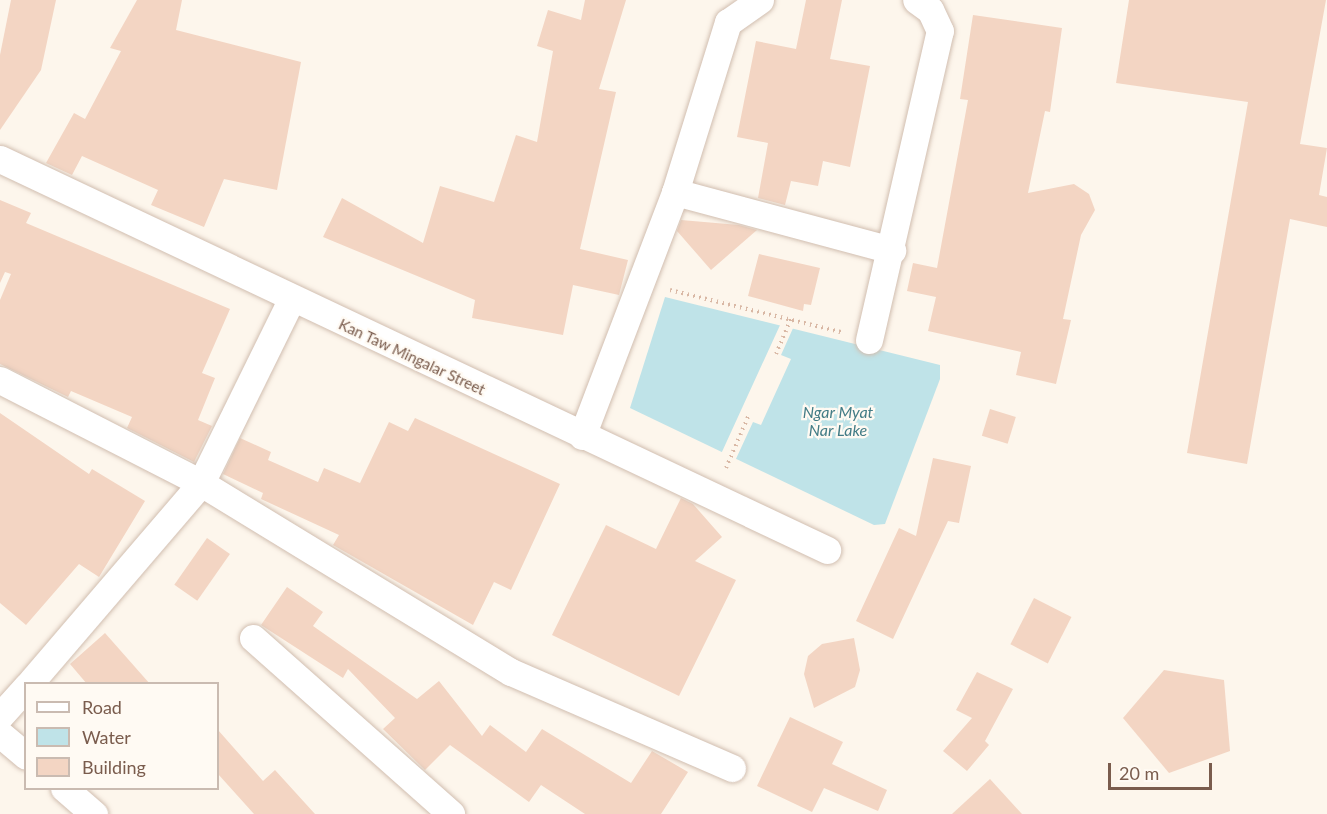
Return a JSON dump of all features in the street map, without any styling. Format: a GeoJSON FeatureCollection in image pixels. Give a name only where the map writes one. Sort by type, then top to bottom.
{"type":"FeatureCollection","features":[{"type":"Feature","properties":{"kind":"street"},"geometry":{"type":"LineString","coordinates":[[582,436],[675,192],[728,22],[760,0]]}},
{"type":"Feature","properties":{"kind":"street"},"geometry":{"type":"LineString","coordinates":[[869,340],[892,250],[940,32],[930,10],[916,0]]}},
{"type":"Feature","properties":{"kind":"street","name":"Kan Taw Mingalar Street"},"geometry":{"type":"LineString","coordinates":[[0,159],[291,300],[827,550]]}},
{"type":"Feature","properties":{"kind":"street"},"geometry":{"type":"LineString","coordinates":[[675,192],[892,250]]}},
{"type":"Feature","properties":{"kind":"street"},"geometry":{"type":"LineString","coordinates":[[31,682],[201,483],[291,300]]}},
{"type":"Feature","properties":{"kind":"street"},"geometry":{"type":"LineString","coordinates":[[0,380],[201,483],[511,672],[732,768]]}},
{"type":"Feature","properties":{"kind":"street"},"geometry":{"type":"LineString","coordinates":[[253,638],[451,814]]}},
{"type":"Feature","properties":{"kind":"street"},"geometry":{"type":"LineString","coordinates":[[0,716],[24,689]]}},
{"type":"Feature","properties":{"kind":"street"},"geometry":{"type":"LineString","coordinates":[[0,735],[24,754]]}},
{"type":"Feature","properties":{"kind":"street"},"geometry":{"type":"LineString","coordinates":[[65,790],[94,814]]}},
{"type":"Feature","properties":{"kind":"path"},"geometry":{"type":"LineString","coordinates":[[640,283],[791,318],[869,340]]}},
{"type":"Feature","properties":{"kind":"path"},"geometry":{"type":"LineString","coordinates":[[776,354],[791,318]]}},
{"type":"Feature","properties":{"kind":"path"},"geometry":{"type":"LineString","coordinates":[[730,459],[748,417]]}},
{"type":"Feature","properties":{"kind":"water","name":"Ngar Myat Nar Lake"},"geometry":{"type":"Polygon","coordinates":[[[665,297],[940,365],[940,379],[885,524],[874,525],[630,408],[665,297]]]}},
{"type":"Feature","properties":{"kind":"pier"},"geometry":{"type":"Polygon","coordinates":[[[781,323],[794,326],[781,355],[791,359],[761,425],[753,422],[735,461],[721,454],[781,323]]]}},
{"type":"Feature","properties":{"kind":"building"},"geometry":{"type":"Polygon","coordinates":[[[11,0],[56,0],[41,70],[0,130],[0,55],[11,0]]]}},
{"type":"Feature","properties":{"kind":"building"},"geometry":{"type":"Polygon","coordinates":[[[137,0],[182,0],[176,30],[301,62],[277,190],[224,179],[204,227],[151,205],[158,190],[82,156],[72,175],[46,163],[74,113],[85,119],[121,51],[110,48],[137,0]]]}},
{"type":"Feature","properties":{"kind":"building"},"geometry":{"type":"Polygon","coordinates":[[[585,0],[626,0],[599,89],[616,92],[580,249],[628,260],[619,295],[573,285],[563,335],[472,318],[475,300],[323,237],[342,198],[423,243],[440,186],[494,202],[516,135],[537,142],[553,51],[537,46],[548,10],[581,20],[585,0]]]}},
{"type":"Feature","properties":{"kind":"building"},"geometry":{"type":"Polygon","coordinates":[[[806,0],[842,0],[830,59],[870,66],[850,167],[823,161],[818,186],[791,181],[785,205],[758,198],[768,143],[737,137],[756,41],[796,49],[806,0]]]}},
{"type":"Feature","properties":{"kind":"building"},"geometry":{"type":"Polygon","coordinates":[[[1129,0],[1326,0],[1300,144],[1327,148],[1319,195],[1327,197],[1327,227],[1290,219],[1247,464],[1187,453],[1248,102],[1116,83],[1129,0]]]}},
{"type":"Feature","properties":{"kind":"building"},"geometry":{"type":"Polygon","coordinates":[[[973,15],[1062,28],[1050,112],[1045,111],[1028,193],[1074,184],[1089,194],[1095,210],[1081,235],[1063,319],[1071,320],[1056,384],[1016,375],[1021,352],[928,331],[936,297],[907,291],[913,263],[937,268],[968,100],[960,99],[973,15]]]}},
{"type":"Feature","properties":{"kind":"building"},"geometry":{"type":"Polygon","coordinates":[[[0,200],[31,213],[26,223],[230,309],[202,373],[215,378],[198,420],[212,426],[194,462],[127,428],[132,417],[71,391],[68,397],[0,364],[0,300],[11,274],[5,272],[0,283],[0,200]]]}},
{"type":"Feature","properties":{"kind":"building"},"geometry":{"type":"Polygon","coordinates":[[[681,220],[739,225],[757,230],[711,270],[677,231],[681,220]]]}},
{"type":"Feature","properties":{"kind":"building"},"geometry":{"type":"Polygon","coordinates":[[[759,254],[820,268],[811,305],[804,304],[803,311],[748,296],[759,254]]]}},
{"type":"Feature","properties":{"kind":"building"},"geometry":{"type":"Polygon","coordinates":[[[990,409],[1016,417],[1008,444],[982,436],[990,409]]]}},
{"type":"Feature","properties":{"kind":"building"},"geometry":{"type":"Polygon","coordinates":[[[0,413],[89,474],[92,469],[145,501],[99,577],[79,564],[26,625],[0,603],[0,413]]]}},
{"type":"Feature","properties":{"kind":"building"},"geometry":{"type":"Polygon","coordinates":[[[415,418],[560,484],[511,590],[494,582],[473,625],[333,545],[339,535],[261,499],[263,493],[223,474],[240,438],[271,452],[268,460],[318,482],[324,468],[360,483],[389,422],[408,431],[415,418]]]}},
{"type":"Feature","properties":{"kind":"building"},"geometry":{"type":"Polygon","coordinates":[[[933,458],[971,466],[959,523],[948,521],[893,639],[856,621],[899,528],[916,536],[933,458]]]}},
{"type":"Feature","properties":{"kind":"building"},"geometry":{"type":"Polygon","coordinates":[[[681,498],[693,504],[722,537],[695,561],[736,580],[679,696],[552,635],[606,525],[656,549],[681,498]]]}},
{"type":"Feature","properties":{"kind":"building"},"geometry":{"type":"Polygon","coordinates":[[[207,538],[230,554],[197,601],[174,585],[207,538]]]}},
{"type":"Feature","properties":{"kind":"building"},"geometry":{"type":"Polygon","coordinates":[[[287,587],[323,612],[313,626],[417,699],[439,681],[482,736],[490,725],[526,752],[542,729],[631,783],[652,751],[688,772],[661,814],[585,814],[541,785],[529,802],[450,745],[425,770],[383,729],[395,718],[348,669],[343,678],[261,625],[287,587]]]}},
{"type":"Feature","properties":{"kind":"building"},"geometry":{"type":"Polygon","coordinates":[[[1034,598],[1071,617],[1048,663],[1010,644],[1034,598]]]}},
{"type":"Feature","properties":{"kind":"building"},"geometry":{"type":"Polygon","coordinates":[[[105,633],[148,682],[85,682],[70,664],[105,633]]]}},
{"type":"Feature","properties":{"kind":"building"},"geometry":{"type":"Polygon","coordinates":[[[854,638],[860,670],[855,687],[814,708],[804,674],[808,656],[822,644],[854,638]]]}},
{"type":"Feature","properties":{"kind":"building"},"geometry":{"type":"Polygon","coordinates":[[[1164,670],[1224,680],[1230,751],[1169,773],[1123,718],[1164,670]]]}},
{"type":"Feature","properties":{"kind":"building"},"geometry":{"type":"Polygon","coordinates":[[[977,672],[1013,689],[985,741],[989,745],[967,771],[943,751],[972,718],[956,710],[977,672]]]}},
{"type":"Feature","properties":{"kind":"building"},"geometry":{"type":"Polygon","coordinates":[[[790,717],[843,742],[832,764],[887,790],[878,811],[824,788],[812,812],[757,786],[790,717]]]}},
{"type":"Feature","properties":{"kind":"building"},"geometry":{"type":"Polygon","coordinates":[[[219,731],[263,781],[275,770],[315,814],[254,814],[219,775],[219,731]]]}},
{"type":"Feature","properties":{"kind":"building"},"geometry":{"type":"Polygon","coordinates":[[[990,779],[1022,814],[952,814],[990,779]]]}}]}
